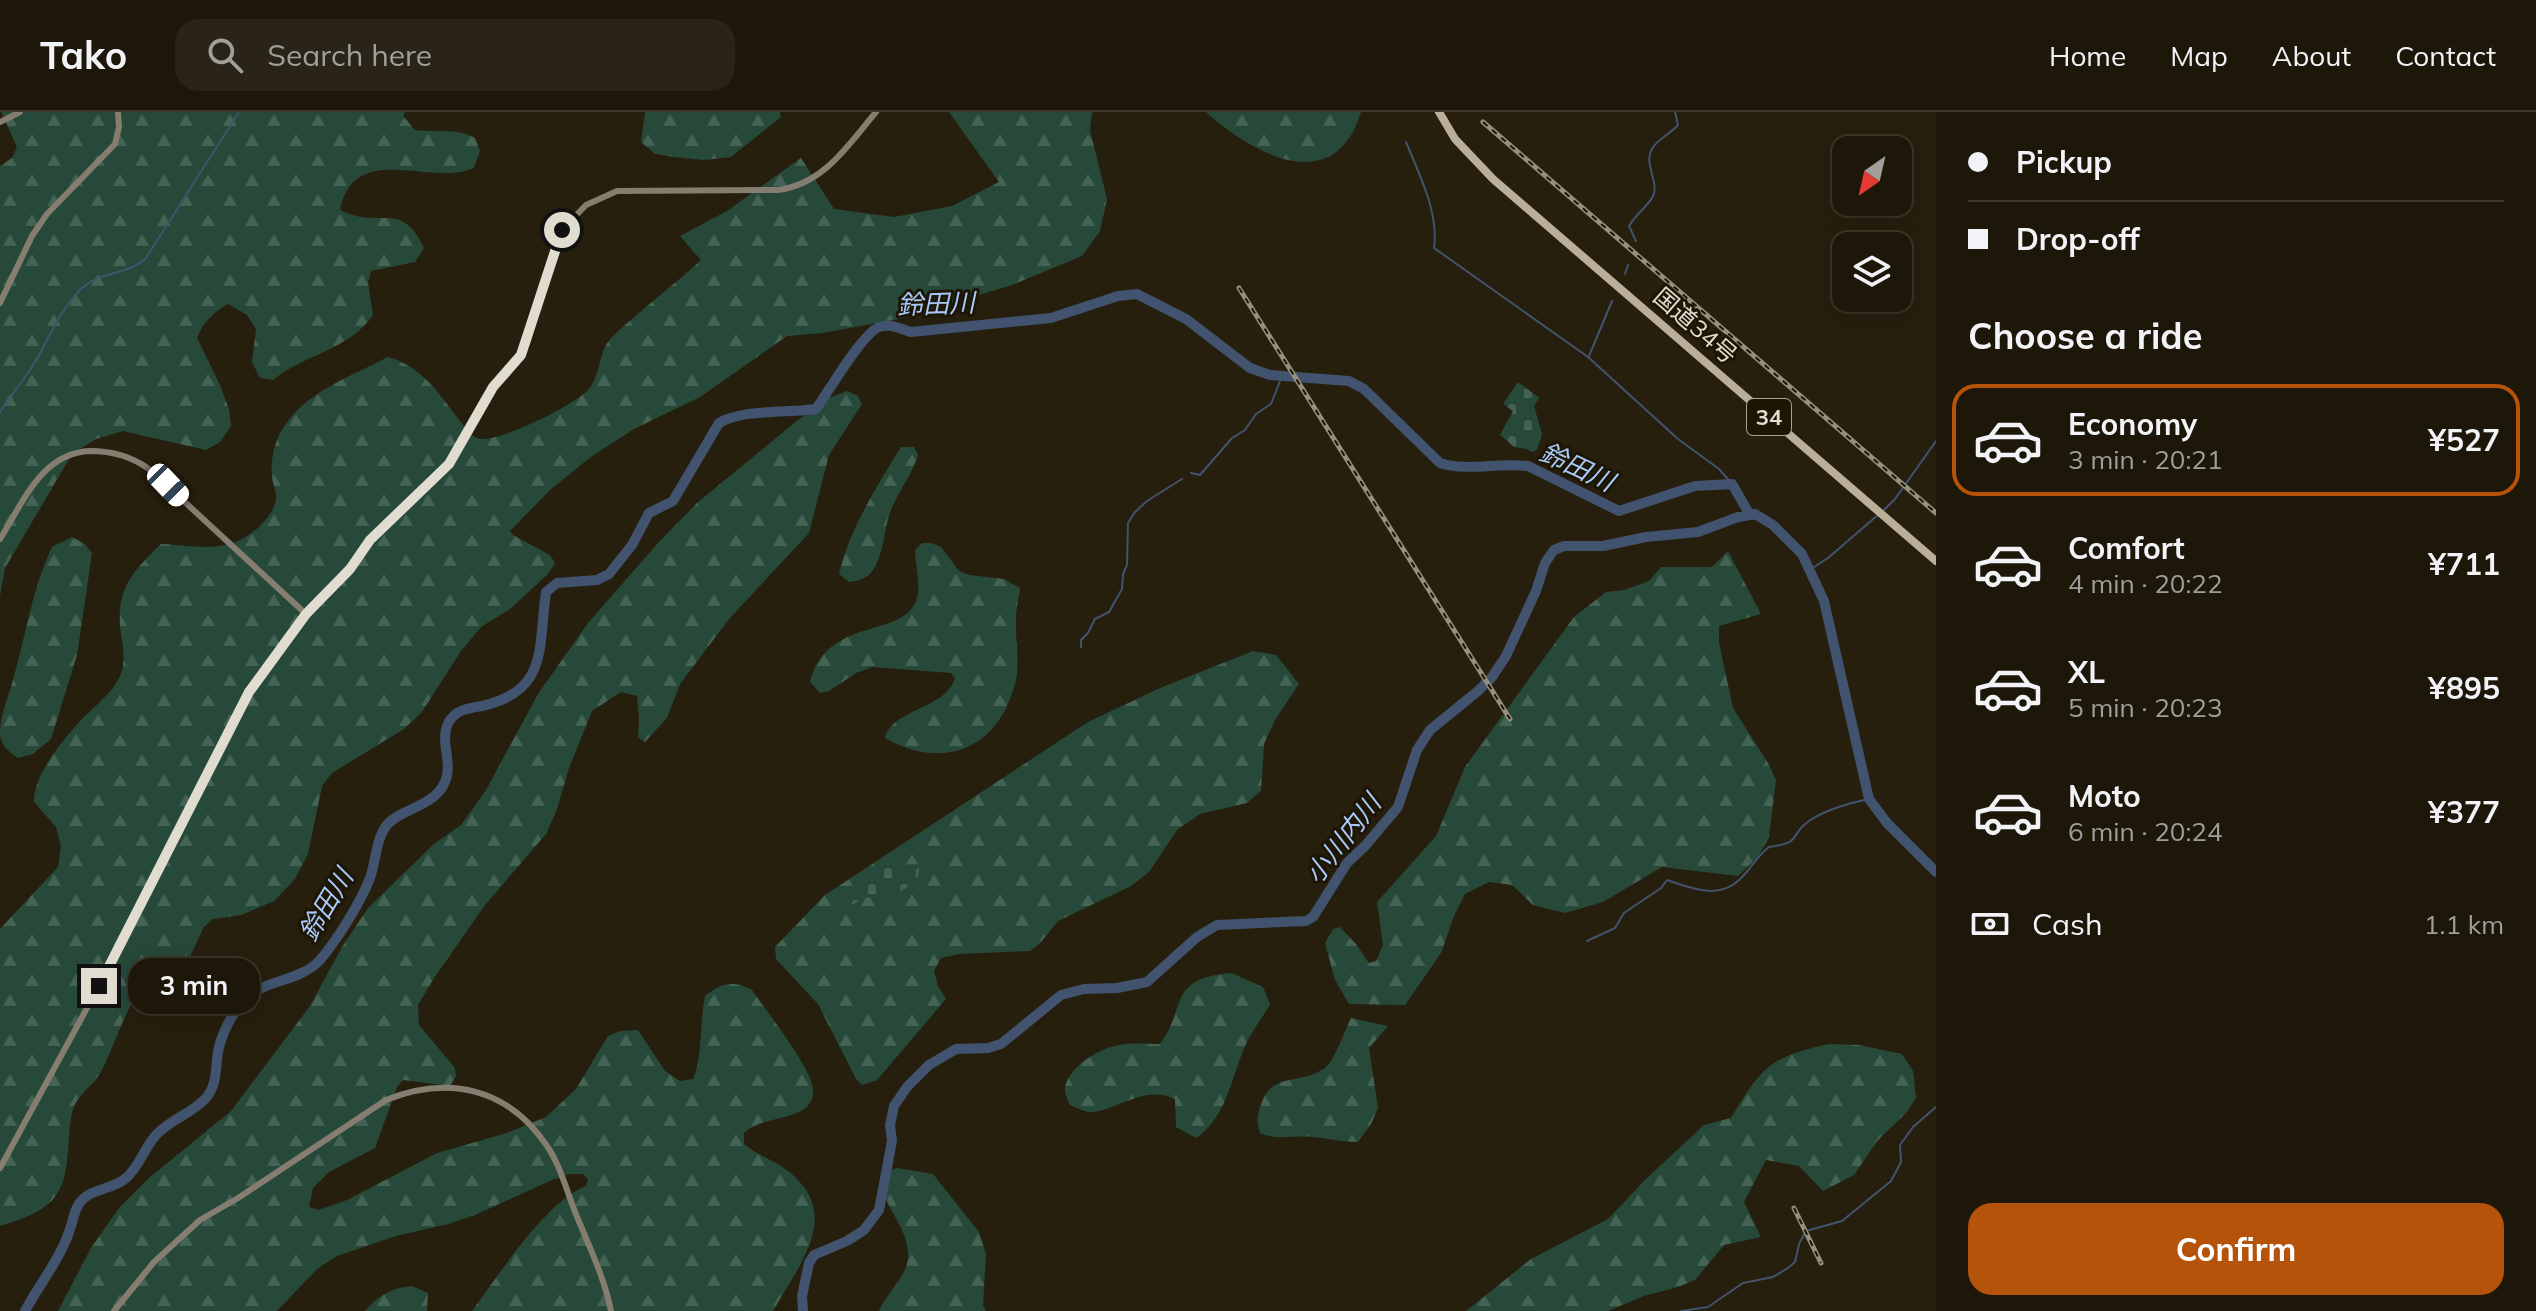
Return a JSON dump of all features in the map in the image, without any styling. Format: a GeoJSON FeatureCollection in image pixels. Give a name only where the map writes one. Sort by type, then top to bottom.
{"type":"FeatureCollection","features":[{"type":"Feature","properties":{"kind":"highway","name":"国道34号"},"geometry":{"type":"LineString","coordinates":[[1440,114],[1455,139],[1493,179],[1936,561]]}},
{"type":"Feature","properties":{"kind":"street"},"geometry":{"type":"LineString","coordinates":[[0,122],[20,112]]}},
{"type":"Feature","properties":{"kind":"street"},"geometry":{"type":"LineString","coordinates":[[0,303],[18,261],[47,214],[115,144],[118,112]]}},
{"type":"Feature","properties":{"kind":"street"},"geometry":{"type":"LineString","coordinates":[[0,1168],[118,949],[249,692],[306,614],[350,569],[379,530],[456,454],[493,387],[521,355],[562,230],[586,205],[617,191],[778,190],[799,187],[828,167],[876,112]]}},
{"type":"Feature","properties":{"kind":"street"},"geometry":{"type":"LineString","coordinates":[[0,539],[35,482],[52,464],[77,452],[119,453],[149,469],[306,614]]}},
{"type":"Feature","properties":{"kind":"street"},"geometry":{"type":"LineString","coordinates":[[114,1311],[154,1262],[200,1220],[251,1190],[386,1100],[410,1090],[455,1087],[498,1101],[524,1118],[550,1150],[611,1311]]}},
{"type":"Feature","properties":{"kind":"green space"},"geometry":{"type":"Polygon","coordinates":[[[1,112],[405,112],[403,116],[415,130],[453,131],[468,135],[475,138],[480,151],[474,168],[436,173],[377,171],[361,177],[348,189],[340,210],[407,224],[424,248],[415,262],[371,271],[368,282],[373,315],[363,327],[339,345],[298,364],[273,380],[260,378],[252,362],[256,329],[247,315],[228,304],[218,310],[197,338],[229,409],[231,426],[220,442],[206,450],[123,431],[96,439],[72,454],[5,568],[0,596],[0,166],[12,158],[17,147],[1,112]]]}},
{"type":"Feature","properties":{"kind":"green space"},"geometry":{"type":"Polygon","coordinates":[[[645,112],[780,112],[781,117],[731,157],[704,160],[655,154],[641,142],[645,112]]]}},
{"type":"Feature","properties":{"kind":"green space"},"geometry":{"type":"Polygon","coordinates":[[[949,112],[1092,112],[1090,130],[1107,199],[1100,231],[1082,256],[1012,285],[899,319],[787,336],[700,397],[634,429],[592,456],[550,490],[510,531],[550,555],[555,563],[548,574],[510,609],[481,627],[461,651],[422,712],[404,729],[332,773],[322,786],[308,854],[295,879],[274,901],[241,915],[213,919],[204,927],[182,973],[168,985],[150,985],[137,995],[99,1075],[73,1109],[60,1189],[42,1208],[0,1226],[0,929],[58,867],[61,846],[56,827],[34,802],[35,791],[44,769],[59,746],[119,678],[124,657],[120,605],[128,583],[141,564],[161,544],[225,545],[260,526],[275,503],[272,469],[276,442],[295,412],[319,393],[388,357],[420,374],[477,438],[499,436],[567,405],[592,385],[612,337],[701,260],[680,236],[727,211],[801,158],[834,209],[894,217],[952,206],[999,182],[949,112]]]}},
{"type":"Feature","properties":{"kind":"green space"},"geometry":{"type":"Polygon","coordinates":[[[1206,112],[1361,112],[1348,139],[1332,155],[1312,161],[1290,160],[1268,153],[1245,142],[1206,112]]]}},
{"type":"Feature","properties":{"kind":"green space"},"geometry":{"type":"Polygon","coordinates":[[[1518,382],[1539,398],[1534,406],[1542,434],[1537,450],[1532,452],[1514,447],[1500,435],[1513,411],[1503,404],[1518,382]]]}},
{"type":"Feature","properties":{"kind":"green space"},"geometry":{"type":"Polygon","coordinates":[[[847,391],[858,396],[862,404],[829,455],[809,533],[729,619],[680,684],[667,718],[645,742],[638,737],[637,696],[621,692],[592,711],[546,834],[485,905],[418,1005],[419,1025],[455,1068],[456,1076],[450,1086],[403,1080],[397,1087],[375,1148],[329,1172],[313,1188],[309,1207],[319,1210],[347,1200],[437,1153],[507,1133],[546,1117],[576,1089],[608,1036],[620,1031],[638,1030],[665,1071],[680,1081],[693,1079],[698,1062],[705,996],[722,986],[739,985],[752,990],[777,1025],[805,1069],[813,1091],[812,1100],[804,1109],[757,1125],[744,1133],[744,1144],[781,1166],[801,1183],[811,1200],[815,1218],[805,1254],[773,1311],[472,1311],[539,1223],[570,1194],[586,1186],[588,1179],[583,1174],[569,1174],[475,1215],[337,1256],[317,1269],[277,1311],[58,1311],[91,1248],[119,1208],[149,1178],[231,1111],[310,1006],[342,947],[368,908],[434,844],[461,825],[486,790],[538,694],[588,623],[697,503],[798,420],[829,398],[847,391]]]}},
{"type":"Feature","properties":{"kind":"green space"},"geometry":{"type":"Polygon","coordinates":[[[901,447],[914,447],[918,455],[890,512],[878,560],[867,576],[849,582],[839,574],[850,540],[901,447]]]}},
{"type":"Feature","properties":{"kind":"green space"},"geometry":{"type":"Polygon","coordinates":[[[72,537],[85,544],[92,553],[77,655],[51,739],[33,754],[18,758],[6,748],[1,738],[3,713],[45,563],[52,547],[72,537]]]}},
{"type":"Feature","properties":{"kind":"green space"},"geometry":{"type":"Polygon","coordinates":[[[922,543],[941,547],[959,571],[1004,579],[1020,588],[1016,615],[1017,672],[1008,703],[997,723],[983,737],[949,753],[907,748],[885,738],[898,721],[931,703],[950,688],[955,678],[951,673],[872,667],[820,693],[810,682],[820,660],[833,645],[901,618],[912,608],[918,593],[915,550],[922,543]]]}},
{"type":"Feature","properties":{"kind":"green space"},"geometry":{"type":"Polygon","coordinates":[[[1728,551],[1761,614],[1719,626],[1719,643],[1733,708],[1776,780],[1769,837],[1758,857],[1738,876],[1662,867],[1603,902],[1565,913],[1533,905],[1512,885],[1489,882],[1465,894],[1441,953],[1405,1005],[1349,1004],[1335,980],[1325,943],[1333,929],[1340,927],[1369,963],[1376,961],[1383,945],[1377,902],[1436,836],[1465,767],[1574,617],[1606,592],[1624,590],[1649,581],[1661,567],[1712,567],[1728,551]]]}},
{"type":"Feature","properties":{"kind":"green space"},"geometry":{"type":"Polygon","coordinates":[[[1253,651],[1276,655],[1299,684],[1275,720],[1264,744],[1261,791],[1247,803],[1200,814],[1177,830],[1149,872],[1131,886],[1058,921],[1030,951],[959,954],[941,958],[934,971],[946,999],[877,1080],[862,1085],[856,1079],[818,1004],[776,959],[775,947],[825,895],[1088,722],[1160,688],[1253,651]]]}},
{"type":"Feature","properties":{"kind":"green space"},"geometry":{"type":"Polygon","coordinates":[[[920,864],[917,882],[882,901],[865,897],[846,909],[841,903],[851,894],[866,870],[920,864]]]}},
{"type":"Feature","properties":{"kind":"green space"},"geometry":{"type":"Polygon","coordinates":[[[1231,973],[1263,987],[1270,1004],[1247,1042],[1222,1107],[1207,1129],[1196,1138],[1176,1127],[1175,1099],[1165,1095],[1134,1098],[1094,1112],[1070,1105],[1065,1092],[1066,1084],[1082,1062],[1115,1046],[1160,1044],[1188,988],[1211,976],[1231,973]]]}},
{"type":"Feature","properties":{"kind":"green space"},"geometry":{"type":"Polygon","coordinates":[[[1351,1018],[1388,1026],[1369,1048],[1378,1108],[1358,1142],[1273,1137],[1260,1133],[1258,1114],[1267,1093],[1273,1086],[1325,1068],[1336,1053],[1351,1018]]]}},
{"type":"Feature","properties":{"kind":"green space"},"geometry":{"type":"Polygon","coordinates":[[[1829,1044],[1859,1045],[1902,1054],[1913,1071],[1916,1098],[1906,1113],[1877,1141],[1854,1175],[1823,1191],[1799,1166],[1766,1160],[1744,1202],[1761,1237],[1724,1245],[1695,1280],[1678,1287],[1644,1296],[1608,1311],[1466,1311],[1531,1259],[1608,1219],[1704,1125],[1731,1118],[1751,1087],[1769,1067],[1793,1054],[1829,1044]]]}},
{"type":"Feature","properties":{"kind":"green space"},"geometry":{"type":"Polygon","coordinates":[[[897,1168],[933,1174],[979,1232],[986,1254],[983,1305],[986,1311],[879,1311],[901,1277],[908,1256],[904,1234],[882,1184],[882,1173],[897,1168]]]}},
{"type":"Feature","properties":{"kind":"green space"},"geometry":{"type":"Polygon","coordinates":[[[412,1286],[428,1293],[427,1311],[365,1311],[386,1293],[412,1286]]]}},
{"type":"Feature","properties":{"kind":"waterway"},"geometry":{"type":"LineString","coordinates":[[0,412],[34,364],[62,313],[81,289],[96,279],[131,267],[146,258],[239,112]]}},
{"type":"Feature","properties":{"kind":"waterway"},"geometry":{"type":"LineString","coordinates":[[1636,241],[1629,226],[1655,190],[1649,158],[1656,143],[1678,125],[1675,112]]}},
{"type":"Feature","properties":{"kind":"waterway"},"geometry":{"type":"LineString","coordinates":[[1406,142],[1431,207],[1434,248],[1588,357],[1678,439],[1719,469],[1732,484]]}},
{"type":"Feature","properties":{"kind":"waterway"},"geometry":{"type":"LineString","coordinates":[[1625,274],[1628,265]]}},
{"type":"Feature","properties":{"kind":"waterway","name":"鈴田川"},"geometry":{"type":"LineString","coordinates":[[25,1311],[62,1248],[80,1202],[88,1195],[126,1178],[157,1134],[206,1098],[214,1081],[222,1038],[245,999],[253,992],[303,973],[320,960],[334,942],[366,888],[386,826],[432,798],[444,784],[448,768],[445,735],[450,720],[464,710],[504,699],[519,690],[530,678],[540,648],[546,592],[557,583],[597,580],[609,574],[632,545],[649,513],[673,501],[719,423],[752,413],[816,409],[863,341],[879,327],[891,326],[911,332],[1051,318],[1118,296],[1137,294],[1186,319],[1250,368],[1270,375],[1349,381],[1364,389],[1440,463],[1461,467],[1528,466],[1619,511],[1695,486],[1732,484],[1750,515]]}},
{"type":"Feature","properties":{"kind":"waterway"},"geometry":{"type":"LineString","coordinates":[[1589,356],[1612,301]]}},
{"type":"Feature","properties":{"kind":"waterway"},"geometry":{"type":"LineString","coordinates":[[1191,473],[1200,475],[1232,438],[1245,430],[1256,414],[1271,404],[1282,376]]}},
{"type":"Feature","properties":{"kind":"waterway"},"geometry":{"type":"LineString","coordinates":[[1884,510],[1936,441]]}},
{"type":"Feature","properties":{"kind":"waterway"},"geometry":{"type":"LineString","coordinates":[[1081,647],[1081,640],[1095,619],[1109,612],[1122,589],[1127,565],[1128,523],[1147,501],[1182,479]]}},
{"type":"Feature","properties":{"kind":"waterway","name":"小川内川"},"geometry":{"type":"LineString","coordinates":[[803,1311],[802,1296],[809,1263],[814,1255],[864,1230],[879,1210],[892,1141],[890,1125],[894,1106],[907,1087],[929,1065],[956,1049],[988,1048],[1001,1044],[1061,995],[1084,989],[1117,988],[1147,982],[1197,937],[1217,925],[1306,921],[1313,917],[1347,863],[1398,807],[1417,750],[1430,730],[1492,677],[1506,656],[1536,591],[1545,563],[1554,550],[1564,546],[1603,546],[1646,537],[1698,532],[1755,514],[1773,525],[1802,554],[1824,601],[1869,799],[1887,823],[1936,872]]}},
{"type":"Feature","properties":{"kind":"waterway"},"geometry":{"type":"LineString","coordinates":[[1811,569],[1879,514]]}},
{"type":"Feature","properties":{"kind":"waterway"},"geometry":{"type":"LineString","coordinates":[[1587,941],[1615,928],[1624,913],[1661,888],[1667,880],[1704,890],[1722,890],[1739,880],[1769,847],[1792,841],[1809,821],[1830,810],[1869,799]]}},
{"type":"Feature","properties":{"kind":"waterway"},"geometry":{"type":"LineString","coordinates":[[1681,1311],[1708,1307],[1743,1283],[1773,1277],[1788,1268],[1795,1262],[1806,1231],[1842,1221],[1891,1181],[1901,1162],[1900,1145],[1913,1127],[1936,1107]]}},
{"type":"Feature","properties":{"kind":"railway"},"geometry":{"type":"LineString","coordinates":[[1483,122],[1936,513]]}},
{"type":"Feature","properties":{"kind":"railway"},"geometry":{"type":"LineString","coordinates":[[1239,288],[1510,719]]}},
{"type":"Feature","properties":{"kind":"railway"},"geometry":{"type":"LineString","coordinates":[[1794,1208],[1821,1263]]}},
{"type":"Feature","properties":{"kind":"route"},"geometry":{"type":"LineString","coordinates":[[99,986],[249,692],[306,614],[350,569],[370,540],[449,464],[493,387],[521,355],[562,230]]}}]}
